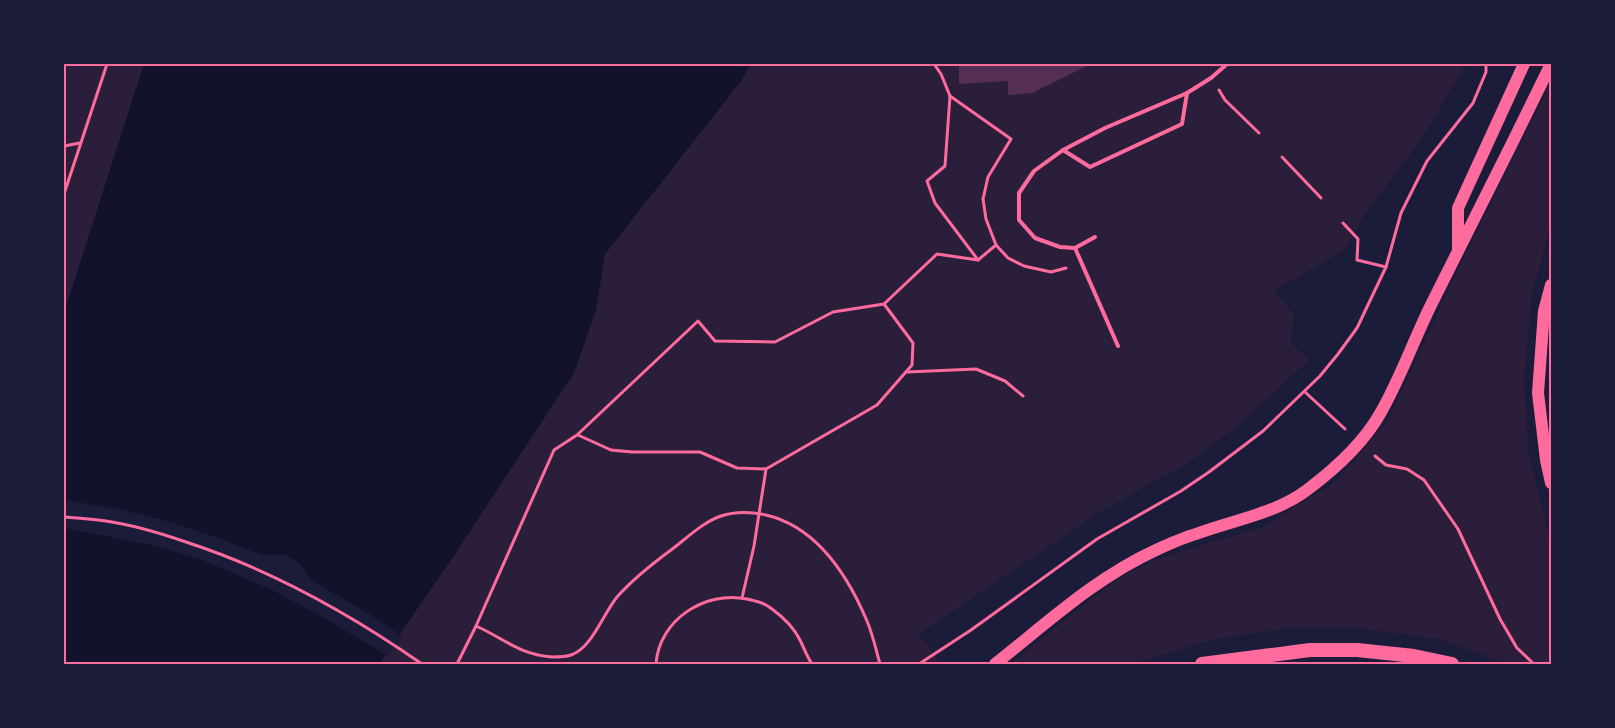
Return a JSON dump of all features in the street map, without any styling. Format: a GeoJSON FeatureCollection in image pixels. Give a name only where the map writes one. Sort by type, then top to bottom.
{"type":"FeatureCollection","features":[{"type":"Feature","properties":{"kind":"highway"},"geometry":{"type":"LineString","coordinates":[[1202,664],[1310,650],[1357,650],[1414,656],[1452,664]]}},
{"type":"Feature","properties":{"kind":"main road"},"geometry":{"type":"LineString","coordinates":[[1458,253],[1458,208],[1524,64]]}},
{"type":"Feature","properties":{"kind":"main road"},"geometry":{"type":"LineString","coordinates":[[995,664],[1082,593],[1116,570],[1155,550],[1196,534],[1239,521],[1277,506],[1305,492],[1330,473],[1359,442],[1380,415],[1395,386],[1420,328],[1550,64]]}},
{"type":"Feature","properties":{"kind":"main road"},"geometry":{"type":"LineString","coordinates":[[1551,285],[1544,311],[1538,393],[1546,460],[1551,483]]}},
{"type":"Feature","properties":{"kind":"lane"},"geometry":{"type":"LineString","coordinates":[[1095,237],[1075,248],[1060,247],[1035,238],[1019,220],[1019,193],[1034,172],[1063,150],[1105,128],[1187,93],[1211,78],[1227,64]]}},
{"type":"Feature","properties":{"kind":"lane"},"geometry":{"type":"LineString","coordinates":[[1063,150],[1090,167],[1182,124],[1187,93]]}},
{"type":"Feature","properties":{"kind":"lane"},"geometry":{"type":"LineString","coordinates":[[1075,248],[1118,346]]}},
{"type":"Feature","properties":{"kind":"path"},"geometry":{"type":"LineString","coordinates":[[64,194],[107,64]]}},
{"type":"Feature","properties":{"kind":"path"},"geometry":{"type":"LineString","coordinates":[[934,64],[941,74],[950,96],[945,166],[926,181],[935,203],[978,260]]}},
{"type":"Feature","properties":{"kind":"path"},"geometry":{"type":"LineString","coordinates":[[919,664],[971,630],[1098,539],[1181,491],[1209,472],[1263,431],[1305,392],[1338,354],[1357,328],[1386,267],[1401,213],[1427,161],[1473,103],[1486,72],[1486,64]]}},
{"type":"Feature","properties":{"kind":"path"},"geometry":{"type":"LineString","coordinates":[[1211,78],[1225,100],[1259,133]]}},
{"type":"Feature","properties":{"kind":"path"},"geometry":{"type":"LineString","coordinates":[[950,96],[1011,139],[988,177],[983,199],[986,219],[996,246],[1008,258],[1024,266],[1051,272],[1082,264]]}},
{"type":"Feature","properties":{"kind":"path"},"geometry":{"type":"LineString","coordinates":[[64,146],[80,143]]}},
{"type":"Feature","properties":{"kind":"path"},"geometry":{"type":"LineString","coordinates":[[1282,157],[1321,198]]}},
{"type":"Feature","properties":{"kind":"path"},"geometry":{"type":"LineString","coordinates":[[1343,223],[1358,239],[1357,260],[1386,267]]}},
{"type":"Feature","properties":{"kind":"path"},"geometry":{"type":"LineString","coordinates":[[457,664],[476,626],[554,450],[577,435],[698,321],[716,341],[774,342],[833,312],[884,304],[937,254],[978,260],[996,246]]}},
{"type":"Feature","properties":{"kind":"path"},"geometry":{"type":"LineString","coordinates":[[577,435],[611,450],[632,452],[700,452],[736,468],[766,469],[877,405],[907,372],[912,365],[912,343],[884,304]]}},
{"type":"Feature","properties":{"kind":"path"},"geometry":{"type":"LineString","coordinates":[[907,372],[976,369],[1005,381],[1023,396]]}},
{"type":"Feature","properties":{"kind":"path"},"geometry":{"type":"LineString","coordinates":[[1305,392],[1347,431]]}},
{"type":"Feature","properties":{"kind":"path"},"geometry":{"type":"LineString","coordinates":[[1369,450],[1386,465],[1407,469],[1424,480],[1458,529],[1500,619],[1516,648],[1534,664]]}},
{"type":"Feature","properties":{"kind":"path"},"geometry":{"type":"LineString","coordinates":[[742,598],[760,514],[766,469]]}},
{"type":"Feature","properties":{"kind":"path"},"geometry":{"type":"LineString","coordinates":[[476,626],[518,649],[536,656],[570,656],[581,650],[588,642],[608,610],[630,584],[699,528],[721,516],[735,513],[760,514],[791,523],[807,534],[830,559],[850,587],[867,622],[880,664]]}},
{"type":"Feature","properties":{"kind":"path"},"geometry":{"type":"LineString","coordinates":[[64,517],[107,521],[159,533],[214,551],[276,577],[327,603],[422,664]]}},
{"type":"Feature","properties":{"kind":"path"},"geometry":{"type":"LineString","coordinates":[[656,664],[662,641],[677,619],[696,605],[721,597],[758,601],[771,608],[787,622],[799,638],[812,664]]}},
{"type":"Feature","properties":{"kind":"shaded area"},"geometry":{"type":"Polygon","coordinates":[[[64,64],[144,64],[64,313],[64,64]]]}},
{"type":"Feature","properties":{"kind":"shaded area"},"geometry":{"type":"Polygon","coordinates":[[[144,64],[750,64],[741,81],[605,254],[596,310],[574,373],[449,563],[379,664],[64,664],[64,313],[144,64]]]}},
{"type":"Feature","properties":{"kind":"shaded area"},"geometry":{"type":"Polygon","coordinates":[[[750,64],[1461,64],[1465,66],[1421,140],[1363,217],[1345,250],[1275,290],[1294,315],[1291,343],[1309,360],[1239,425],[1185,465],[1101,511],[919,634],[941,664],[379,664],[410,620],[596,310],[605,254],[741,81],[750,64]]]}},
{"type":"Feature","properties":{"kind":"shaded area"},"geometry":{"type":"Polygon","coordinates":[[[1551,82],[1551,222],[1532,296],[1524,377],[1529,456],[1551,546],[1551,664],[1508,664],[1439,639],[1363,629],[1288,628],[1211,640],[1131,664],[1010,664],[1126,574],[1156,560],[1261,528],[1338,480],[1388,420],[1460,265],[1551,82]]]}},
{"type":"Feature","properties":{"kind":"pier"},"geometry":{"type":"Polygon","coordinates":[[[64,500],[119,509],[166,521],[219,538],[262,555],[286,555],[298,562],[313,581],[371,615],[402,636],[388,656],[321,616],[270,589],[202,560],[156,546],[64,528],[64,500]]]}},
{"type":"Feature","properties":{"kind":"building"},"geometry":{"type":"Polygon","coordinates":[[[959,64],[1091,64],[1032,93],[1008,95],[1008,81],[959,84],[959,64]]]}}]}
